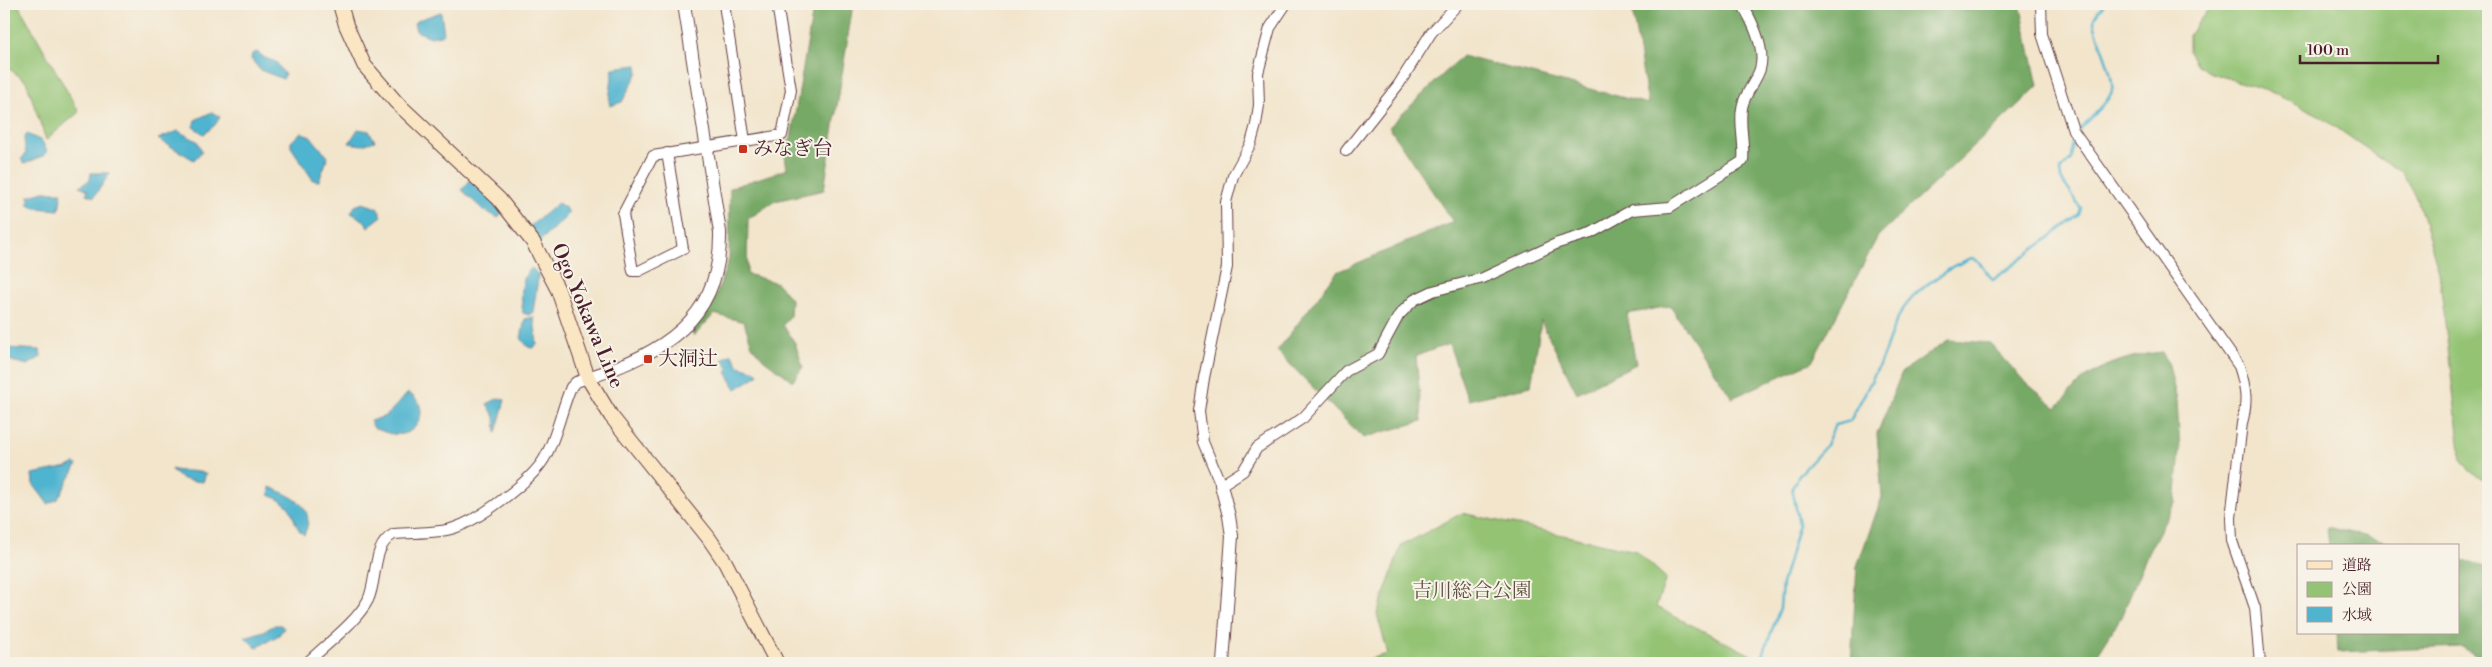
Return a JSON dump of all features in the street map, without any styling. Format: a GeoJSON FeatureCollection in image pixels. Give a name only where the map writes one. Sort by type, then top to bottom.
{"type":"FeatureCollection","features":[{"type":"Feature","properties":{"kind":"main road","name":"Ogo Yokawa Line"},"geometry":{"type":"LineString","coordinates":[[340,4],[346,25],[364,65],[396,102],[499,200],[533,242],[558,290],[588,378],[611,416],[708,537],[725,562],[777,663]]}},
{"type":"Feature","properties":{"kind":"street"},"geometry":{"type":"LineString","coordinates":[[307,663],[359,613],[368,598],[378,553],[388,537],[394,534],[452,528],[470,522],[535,472],[545,457],[571,387],[576,382],[651,353],[673,338],[700,309],[716,274],[720,250],[707,147],[684,4]]}},
{"type":"Feature","properties":{"kind":"street"},"geometry":{"type":"LineString","coordinates":[[724,4],[745,142]]}},
{"type":"Feature","properties":{"kind":"street"},"geometry":{"type":"LineString","coordinates":[[668,153],[683,249],[639,271],[633,271],[623,214],[654,156],[668,153],[745,142],[782,135],[791,90],[777,4]]}},
{"type":"Feature","properties":{"kind":"street"},"geometry":{"type":"LineString","coordinates":[[1223,663],[1232,536],[1221,485],[1203,442],[1199,411],[1227,267],[1226,202],[1233,176],[1251,143],[1256,126],[1259,105],[1258,73],[1270,28],[1286,4]]}},
{"type":"Feature","properties":{"kind":"street"},"geometry":{"type":"LineString","coordinates":[[1346,151],[1399,84],[1431,33],[1458,4]]}},
{"type":"Feature","properties":{"kind":"street"},"geometry":{"type":"LineString","coordinates":[[1221,485],[1243,471],[1258,448],[1302,418],[1346,371],[1378,354],[1400,315],[1414,300],[1433,291],[1482,278],[1558,243],[1591,233],[1632,210],[1670,207],[1743,161],[1744,151],[1740,132],[1742,105],[1761,68],[1759,42],[1754,24],[1742,4]]}},
{"type":"Feature","properties":{"kind":"street"},"geometry":{"type":"LineString","coordinates":[[2041,4],[2042,34],[2073,130],[2239,366],[2247,388],[2246,409],[2242,423],[2231,518],[2232,541],[2255,608],[2260,663]]}},
{"type":"Feature","properties":{"kind":"green space"},"geometry":{"type":"Polygon","coordinates":[[[4,4],[18,4],[79,112],[46,140],[26,81],[4,65],[4,4]]]}},
{"type":"Feature","properties":{"kind":"green space"},"geometry":{"type":"Polygon","coordinates":[[[814,4],[853,4],[824,190],[775,201],[748,219],[747,274],[777,283],[791,299],[790,316],[783,325],[795,343],[803,367],[793,381],[764,360],[752,346],[744,322],[714,314],[694,336],[691,331],[714,301],[729,259],[730,188],[787,169],[784,149],[791,138],[814,4]]]}},
{"type":"Feature","properties":{"kind":"green space"},"geometry":{"type":"Polygon","coordinates":[[[1631,4],[2020,4],[2038,86],[1878,236],[1812,362],[1732,398],[1670,306],[1627,314],[1636,364],[1577,393],[1541,321],[1531,386],[1468,400],[1449,344],[1416,356],[1422,421],[1363,438],[1277,351],[1337,272],[1453,222],[1389,127],[1462,56],[1648,104],[1631,4]]]}},
{"type":"Feature","properties":{"kind":"green space"},"geometry":{"type":"Polygon","coordinates":[[[2212,4],[2488,4],[2488,482],[2470,471],[2461,459],[2439,272],[2417,198],[2403,174],[2317,114],[2279,95],[2209,72],[2197,65],[2189,52],[2189,35],[2212,4]]]}},
{"type":"Feature","properties":{"kind":"green space"},"geometry":{"type":"Polygon","coordinates":[[[1948,340],[1990,343],[2024,381],[2057,408],[2075,387],[2087,377],[2117,362],[2139,355],[2162,352],[2169,365],[2177,401],[2180,451],[2175,502],[2147,555],[2121,617],[2092,663],[1851,663],[1857,566],[1882,497],[1877,434],[1902,372],[1948,340]]]}},
{"type":"Feature","properties":{"kind":"green space","name":"吉川総合公園"},"geometry":{"type":"Polygon","coordinates":[[[1462,513],[1636,551],[1666,578],[1656,607],[1767,663],[1354,663],[1388,654],[1377,614],[1401,546],[1462,513]]]}},
{"type":"Feature","properties":{"kind":"green space"},"geometry":{"type":"Polygon","coordinates":[[[2327,527],[2398,544],[2329,544],[2327,527]]]}},
{"type":"Feature","properties":{"kind":"green space"},"geometry":{"type":"Polygon","coordinates":[[[2460,560],[2482,565],[2488,570],[2488,663],[2462,647],[2338,652],[2337,634],[2460,634],[2460,560]]]}},
{"type":"Feature","properties":{"kind":"water"},"geometry":{"type":"Polygon","coordinates":[[[441,12],[444,34],[431,37],[416,31],[414,23],[441,12]]]}},
{"type":"Feature","properties":{"kind":"water"},"geometry":{"type":"Polygon","coordinates":[[[257,52],[265,58],[276,62],[285,75],[283,79],[260,70],[251,59],[252,54],[257,52]]]}},
{"type":"Feature","properties":{"kind":"water"},"geometry":{"type":"Polygon","coordinates":[[[637,65],[638,72],[622,102],[610,106],[613,68],[637,65]]]}},
{"type":"Feature","properties":{"kind":"water"},"geometry":{"type":"Polygon","coordinates":[[[212,112],[220,117],[215,125],[204,134],[193,127],[195,120],[212,112]]]}},
{"type":"Feature","properties":{"kind":"water"},"geometry":{"type":"Polygon","coordinates":[[[358,129],[369,131],[375,141],[362,145],[349,143],[358,129]]]}},
{"type":"Feature","properties":{"kind":"water"},"geometry":{"type":"Polygon","coordinates":[[[178,131],[197,141],[202,151],[194,160],[158,139],[178,131]]]}},
{"type":"Feature","properties":{"kind":"water"},"geometry":{"type":"Polygon","coordinates":[[[301,132],[311,137],[328,157],[319,181],[313,180],[291,147],[291,142],[301,132]]]}},
{"type":"Feature","properties":{"kind":"water"},"geometry":{"type":"Polygon","coordinates":[[[27,134],[42,141],[47,152],[45,155],[24,164],[21,159],[26,154],[24,139],[27,134]]]}},
{"type":"Feature","properties":{"kind":"water"},"geometry":{"type":"Polygon","coordinates":[[[91,173],[110,173],[94,197],[86,194],[88,190],[80,186],[90,180],[91,173]]]}},
{"type":"Feature","properties":{"kind":"water"},"geometry":{"type":"Polygon","coordinates":[[[470,180],[502,212],[498,218],[481,208],[462,190],[470,180]]]}},
{"type":"Feature","properties":{"kind":"water"},"geometry":{"type":"Polygon","coordinates":[[[44,192],[62,192],[59,210],[35,208],[29,205],[29,196],[44,192]]]}},
{"type":"Feature","properties":{"kind":"water"},"geometry":{"type":"Polygon","coordinates":[[[363,203],[377,208],[382,216],[368,227],[365,221],[351,213],[355,206],[363,203]]]}},
{"type":"Feature","properties":{"kind":"water"},"geometry":{"type":"Polygon","coordinates":[[[558,203],[567,209],[569,214],[539,242],[529,227],[558,203]]]}},
{"type":"Feature","properties":{"kind":"water"},"geometry":{"type":"Polygon","coordinates":[[[532,268],[538,274],[538,279],[533,312],[529,315],[523,313],[522,289],[525,277],[532,268]]]}},
{"type":"Feature","properties":{"kind":"water"},"geometry":{"type":"Polygon","coordinates":[[[534,317],[537,345],[532,348],[528,347],[521,338],[525,319],[534,317]]]}},
{"type":"Feature","properties":{"kind":"water"},"geometry":{"type":"Polygon","coordinates":[[[7,348],[40,350],[41,357],[28,365],[11,361],[7,357],[7,348]]]}},
{"type":"Feature","properties":{"kind":"water"},"geometry":{"type":"Polygon","coordinates":[[[732,354],[739,366],[756,371],[758,375],[736,389],[726,372],[729,370],[723,359],[732,354]]]}},
{"type":"Feature","properties":{"kind":"water"},"geometry":{"type":"Polygon","coordinates":[[[408,393],[415,398],[421,410],[418,423],[414,428],[409,432],[395,434],[374,428],[370,421],[386,416],[408,393]]]}},
{"type":"Feature","properties":{"kind":"water"},"geometry":{"type":"Polygon","coordinates":[[[499,398],[505,400],[496,433],[495,417],[487,404],[499,398]]]}},
{"type":"Feature","properties":{"kind":"water"},"geometry":{"type":"Polygon","coordinates":[[[75,463],[77,465],[58,499],[48,504],[33,484],[32,474],[68,467],[75,463]]]}},
{"type":"Feature","properties":{"kind":"water"},"geometry":{"type":"Polygon","coordinates":[[[171,469],[206,474],[203,482],[194,481],[177,476],[171,469]]]}},
{"type":"Feature","properties":{"kind":"water"},"geometry":{"type":"Polygon","coordinates":[[[270,487],[294,498],[305,509],[308,517],[304,535],[299,530],[290,509],[269,495],[270,487]]]}},
{"type":"Feature","properties":{"kind":"water"},"geometry":{"type":"Polygon","coordinates":[[[275,625],[281,625],[284,628],[279,635],[256,648],[245,637],[264,631],[275,625]]]}},
{"type":"Feature","properties":{"kind":"waterway"},"geometry":{"type":"LineString","coordinates":[[2078,131],[2111,95],[2112,82],[2110,73],[2094,24],[2096,15],[2105,4]]}},
{"type":"Feature","properties":{"kind":"waterway"},"geometry":{"type":"LineString","coordinates":[[1760,663],[1780,608],[1782,584],[1799,524],[1792,487],[1800,474],[1825,447],[1835,425],[1850,421],[1877,370],[1898,318],[1919,291],[1946,271],[1972,258],[1978,261],[1993,280],[2079,215],[2081,208],[2061,179],[2060,170],[2071,159],[2073,137]]}},
{"type":"Feature","properties":{"kind":"place","name":"みなぎ台"},"geometry":{"type":"Point","coordinates":[743,149]}},
{"type":"Feature","properties":{"kind":"place","name":"大洞辻"},"geometry":{"type":"Point","coordinates":[648,359]}}]}
